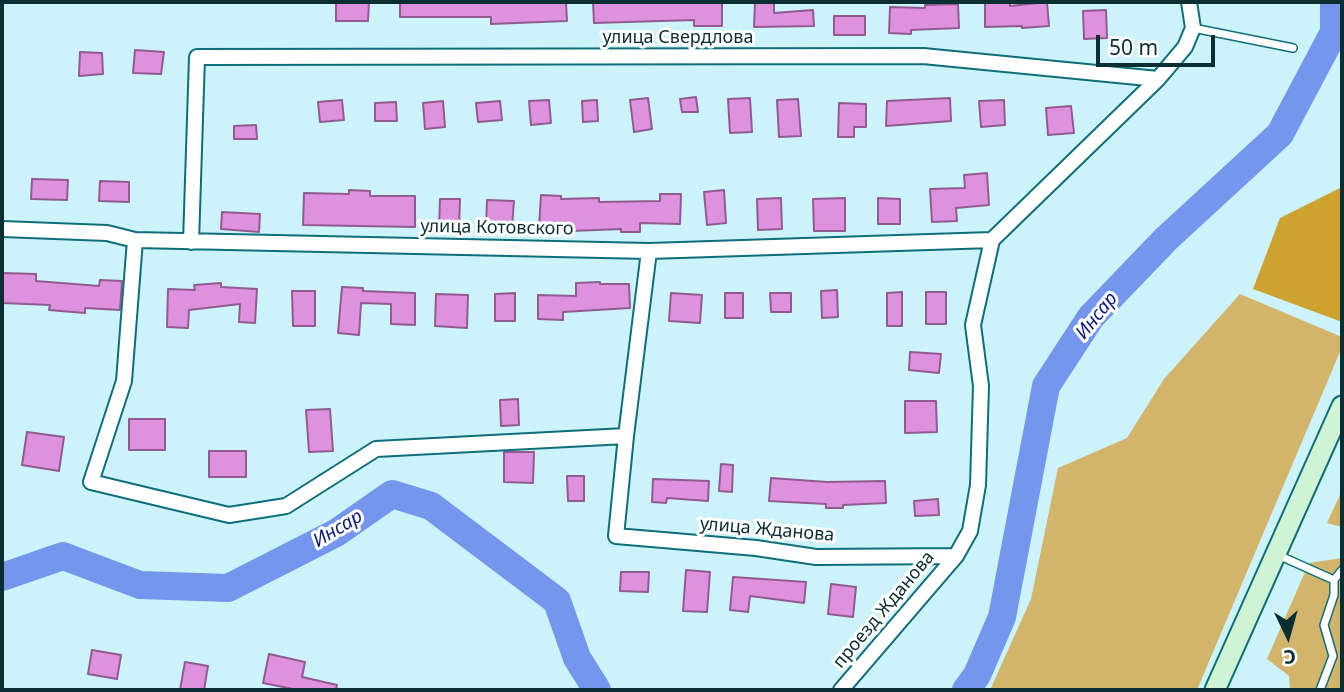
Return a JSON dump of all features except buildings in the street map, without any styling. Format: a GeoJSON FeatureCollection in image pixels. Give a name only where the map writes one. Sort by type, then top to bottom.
{"type":"FeatureCollection","features":[{"type":"Feature","properties":{"kind":"main road"},"geometry":{"type":"LineString","coordinates":[[1215,690],[1342,406]]}},
{"type":"Feature","properties":{"kind":"street"},"geometry":{"type":"LineString","coordinates":[[992,240],[1158,79],[1185,47],[1193,27],[1189,2]]}},
{"type":"Feature","properties":{"kind":"street","name":"улица Свердлова"},"geometry":{"type":"LineString","coordinates":[[191,242],[197,57],[923,56],[1158,79]]}},
{"type":"Feature","properties":{"kind":"street","name":"улица Котовского"},"geometry":{"type":"LineString","coordinates":[[2,229],[107,233],[135,240],[191,242],[649,251],[992,240]]}},
{"type":"Feature","properties":{"kind":"street"},"geometry":{"type":"LineString","coordinates":[[135,240],[124,382],[91,482],[229,515],[286,506],[376,449],[626,436],[649,251]]}},
{"type":"Feature","properties":{"kind":"street","name":"проезд Жданова"},"geometry":{"type":"LineString","coordinates":[[841,690],[956,556],[970,530],[978,485],[981,386],[973,325],[992,240]]}},
{"type":"Feature","properties":{"kind":"street","name":"улица Жданова"},"geometry":{"type":"LineString","coordinates":[[626,436],[616,536],[756,548],[816,557],[956,556]]}},
{"type":"Feature","properties":{"kind":"lane"},"geometry":{"type":"LineString","coordinates":[[1193,27],[1293,48]]}},
{"type":"Feature","properties":{"kind":"lane"},"geometry":{"type":"LineString","coordinates":[[1277,554],[1334,580]]}},
{"type":"Feature","properties":{"kind":"lane"},"geometry":{"type":"LineString","coordinates":[[1321,690],[1333,656],[1324,625],[1334,594],[1334,580],[1342,570]]}},
{"type":"Feature","properties":{"kind":"shaded area"},"geometry":{"type":"Polygon","coordinates":[[[1342,187],[1342,322],[1253,289],[1280,218],[1342,187]]]}},
{"type":"Feature","properties":{"kind":"shaded area"},"geometry":{"type":"Polygon","coordinates":[[[1240,294],[1342,337],[1342,347],[1197,690],[990,690],[1031,599],[1058,468],[1127,438],[1164,379],[1240,294]]]}},
{"type":"Feature","properties":{"kind":"shaded area"},"geometry":{"type":"Polygon","coordinates":[[[1342,490],[1342,527],[1327,523],[1342,490]]]}},
{"type":"Feature","properties":{"kind":"shaded area"},"geometry":{"type":"Polygon","coordinates":[[[1342,558],[1342,688],[1290,690],[1289,676],[1267,659],[1309,563],[1342,558]]]}},
{"type":"Feature","properties":{"kind":"waterway","name":"Инсар"},"geometry":{"type":"LineString","coordinates":[[966,690],[977,675],[1002,617],[1046,386],[1091,317],[1166,239],[1280,134],[1334,32],[1334,2]]}},
{"type":"Feature","properties":{"kind":"waterway","name":"Инсар"},"geometry":{"type":"LineString","coordinates":[[2,577],[63,556],[140,585],[228,588],[336,533],[392,494],[431,506],[557,601],[577,658],[597,690]]}}]}
